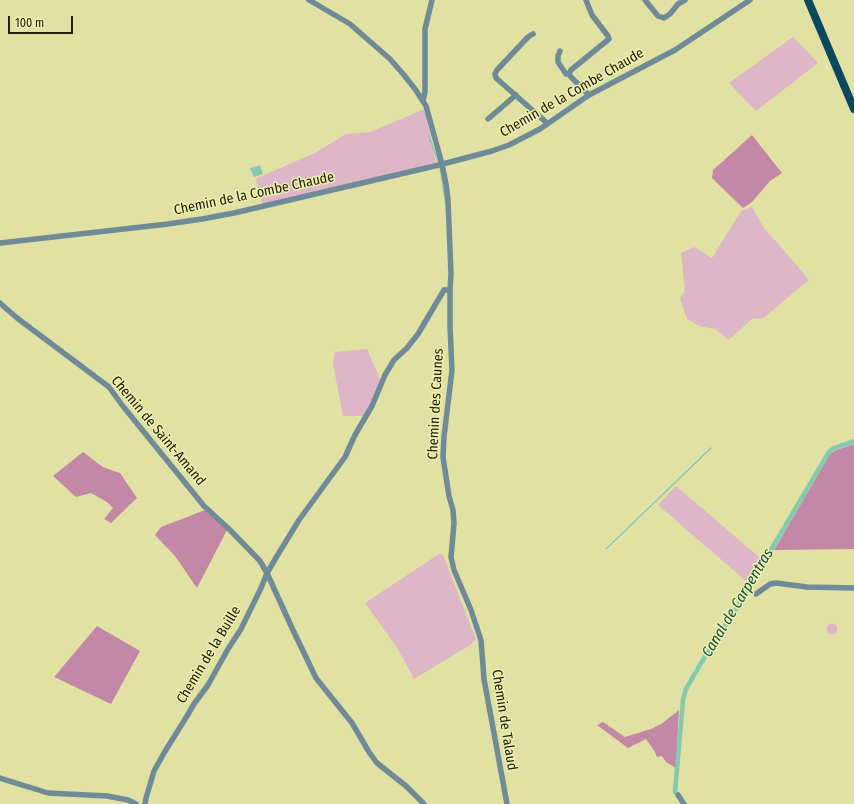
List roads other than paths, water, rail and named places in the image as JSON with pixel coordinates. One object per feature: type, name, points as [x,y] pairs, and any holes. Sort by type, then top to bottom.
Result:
[{"type":"main road","points":[[808,0],[854,109]]},
{"type":"street","name":"Chemin des Caunes","points":[[309,0],[350,24],[385,54],[404,75],[422,101],[428,114],[446,184],[448,200],[451,274],[450,326],[452,370],[442,457],[453,510],[454,522],[452,563],[471,610],[481,640]]},
{"type":"street","points":[[422,101],[425,92],[425,29],[432,0]]},
{"type":"street","points":[[569,74],[571,70],[609,38],[592,16],[586,0]]},
{"type":"street","points":[[645,0],[658,16],[664,18],[670,14],[678,4],[685,0]]},
{"type":"street","name":"Chemin de la Combe Chaude","points":[[0,243],[202,219],[234,213],[440,165],[492,151],[540,129],[589,95],[676,50],[750,0]]},
{"type":"street","points":[[534,34],[528,37],[495,74],[496,78],[548,124]]},
{"type":"street","points":[[560,51],[558,62],[566,74],[569,74],[589,95]]},
{"type":"street","points":[[488,119],[516,95]]},
{"type":"street","name":"Chemin de la Buille","points":[[145,804],[154,772],[164,753],[194,704],[208,685],[240,629],[267,573],[299,520],[345,457],[355,435],[372,406],[382,381],[394,360],[407,348],[418,334],[444,290],[450,290]]},
{"type":"street","name":"Chemin de Saint-Amand","points":[[0,302],[17,318],[109,387],[204,506],[260,561],[316,678],[352,722],[377,763],[406,786],[424,804]]},
{"type":"street","points":[[756,594],[770,584],[776,583],[807,587],[854,588]]},
{"type":"street","name":"Chemin de Talaud","points":[[481,640],[484,679],[507,804]]},
{"type":"street","points":[[0,778],[48,793],[107,796],[128,800],[136,804]]},
{"type":"street","points":[[678,795],[684,804]]},
{"type":"waterway","points":[[429,136],[440,167],[446,205]]},
{"type":"waterway","name":"Canal de Carpentras","points":[[675,792],[683,700],[686,689],[734,612],[829,452],[834,448],[854,441]]},
{"type":"waterway","points":[[606,549],[711,448]]}]
